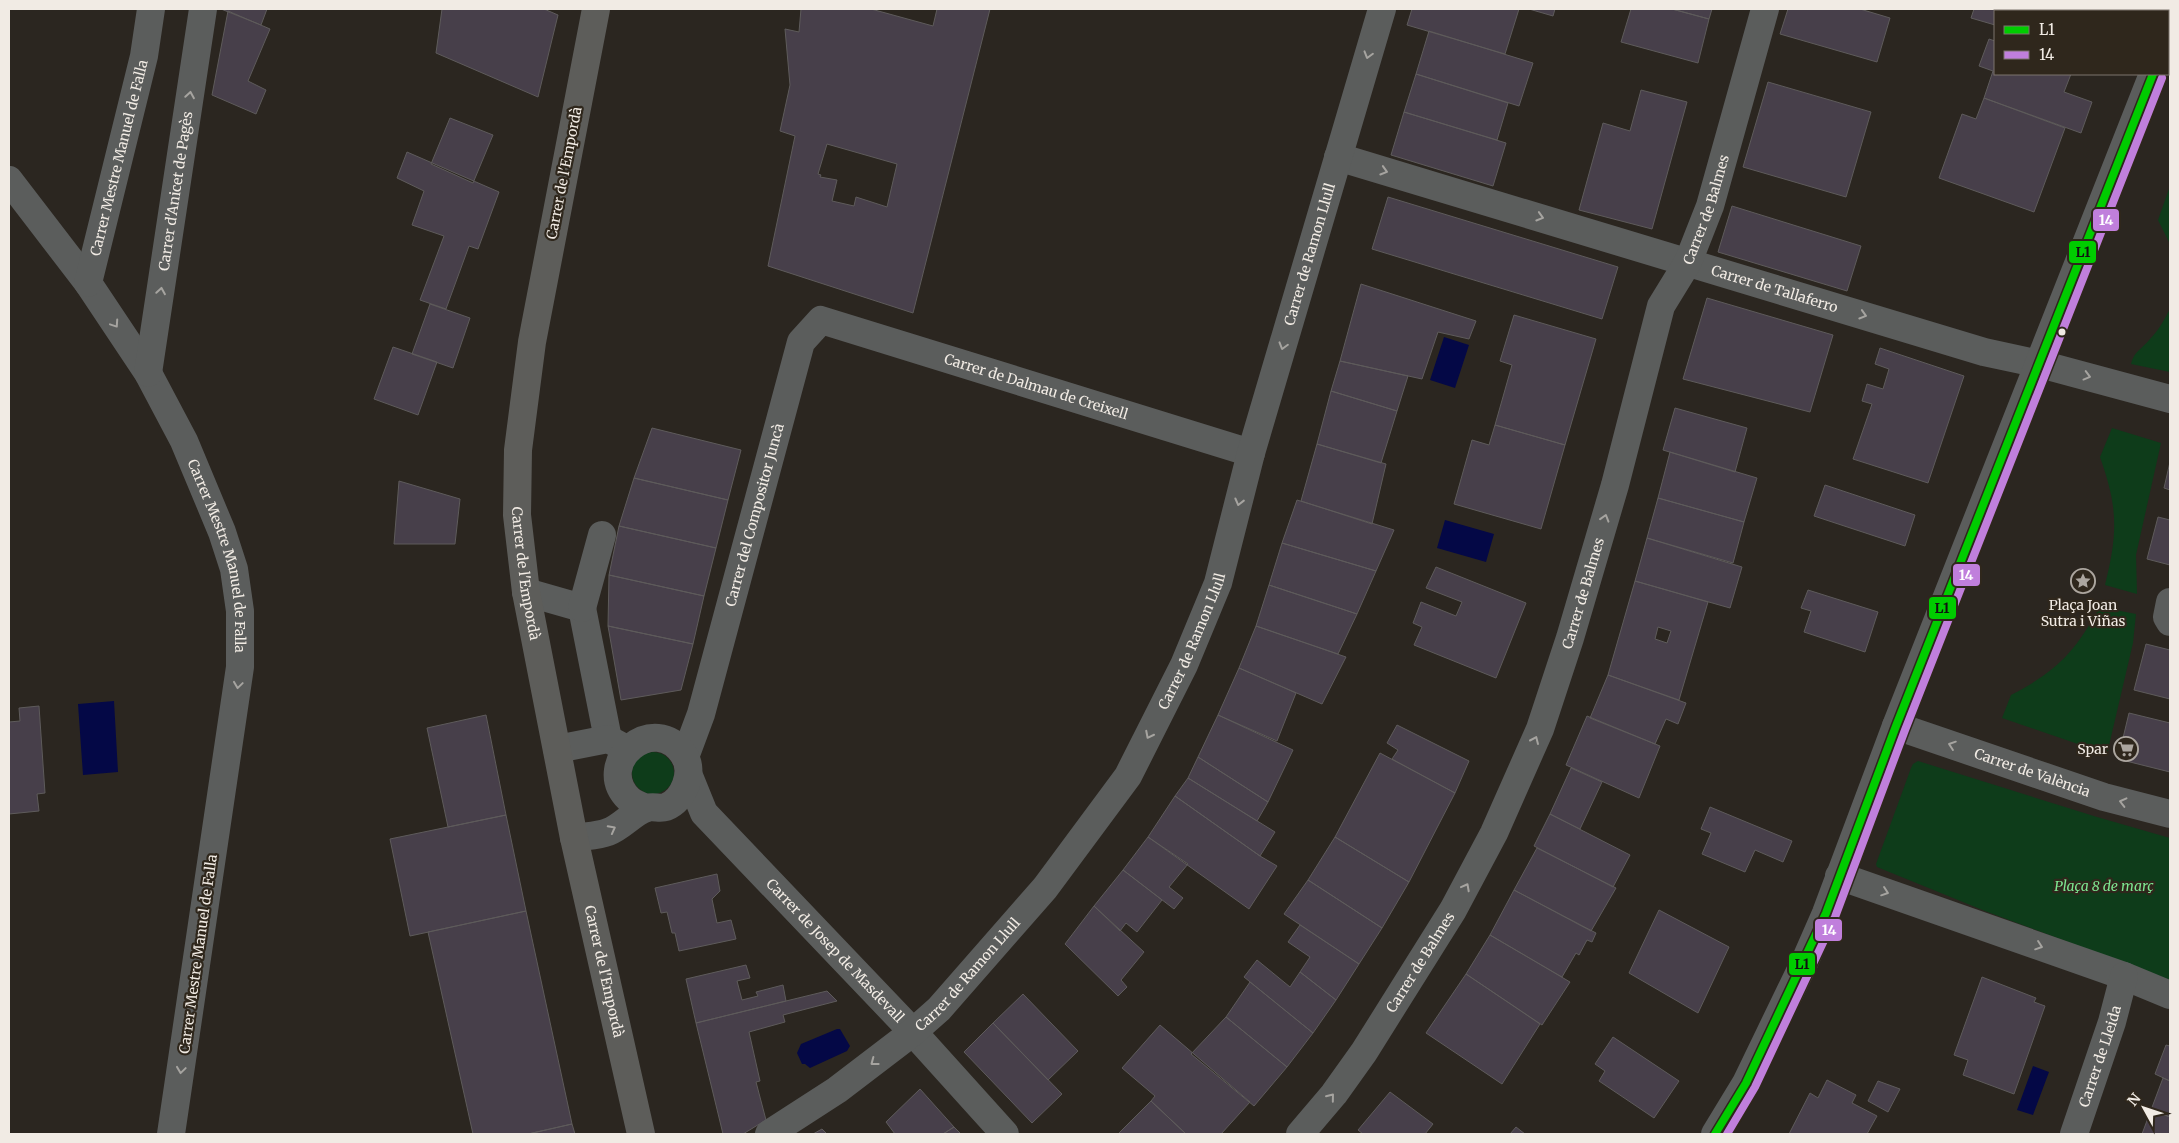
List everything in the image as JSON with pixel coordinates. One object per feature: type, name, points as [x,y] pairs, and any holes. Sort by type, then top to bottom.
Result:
[{"type":"main road","name":"Carrer de l'Empordà","points":[[596,9],[532,342],[520,441],[517,515],[526,592],[574,838],[641,1134]]},
{"type":"street","name":"Carrer Mestre Manuel de Falla","points":[[150,9],[144,56],[88,283],[148,373],[184,441],[222,532],[234,569],[240,611],[240,667],[171,1134]]},
{"type":"street","name":"Carrer d'Anicet de Pagès","points":[[148,373],[204,9]]},
{"type":"street","name":"Carrer de Ramon Llull","points":[[769,1134],[837,1090],[939,1009],[1045,888],[1128,776],[1184,665],[1218,582],[1251,453],[1382,9]]},
{"type":"street","name":"Carrer de Balmes","points":[[1300,1134],[1334,1094],[1364,1052],[1454,910],[1494,833],[1540,729],[1570,638],[1615,485],[1660,306],[1688,262],[1710,206],[1766,9]]},
{"type":"street","points":[[1715,1134],[1746,1083],[1805,961],[2153,75]]},
{"type":"street","name":"Carrer de Tallaferro","points":[[1338,157],[1984,352],[2040,364],[2170,399]]},
{"type":"street","points":[[9,180],[88,283]]},
{"type":"street","name":"Carrer de Dalmau de Creixell","points":[[821,320],[1251,453]]},
{"type":"street","name":"Carrer del Compositor Juncà","points":[[683,759],[701,714],[802,342],[821,320]]},
{"type":"street","points":[[557,749],[617,744],[658,738],[683,759],[704,813],[656,807],[630,800],[620,784],[617,744],[582,608],[602,535]]},
{"type":"street","points":[[526,592],[582,608]]},
{"type":"street","points":[[2170,602],[2166,617],[2170,622]]},
{"type":"street","name":"Carrer de València","points":[[1896,726],[2104,797],[2170,814]]},
{"type":"street","points":[[574,838],[608,832],[682,794],[683,759]]},
{"type":"street","name":"Carrer de Josep de Masdevall","points":[[704,813],[912,1032],[1005,1134]]},
{"type":"street","points":[[1839,876],[2124,976],[2170,995]]},
{"type":"street","name":"Carrer de Lleida","points":[[2074,1134],[2112,1022],[2124,976]]},
{"type":"green space","points":[[2170,186],[2170,244],[2158,220]]},
{"type":"green space","points":[[2170,309],[2170,372],[2131,364],[2136,353],[2156,332]]},
{"type":"green space","points":[[2112,428],[2161,443],[2136,555],[2137,594],[2105,585],[2112,550],[2114,520],[2110,491],[2100,457]]},
{"type":"green space","points":[[2100,607],[2136,614],[2133,643],[2107,754],[2002,718],[2011,695],[2053,669],[2073,649]]},
{"type":"green space","points":[[649,752],[657,752],[668,758],[674,773],[668,788],[657,794],[649,794],[638,788],[632,777],[632,769],[638,758]]},
{"type":"green space","name":"Plaça 8 de març","points":[[1918,761],[2170,838],[2170,980],[1985,911],[1877,867],[1876,864],[1911,768]]},
{"type":"shaded area","points":[[1444,337],[1469,345],[1455,388],[1430,380]]},
{"type":"shaded area","points":[[1445,520],[1494,534],[1486,562],[1437,548]]},
{"type":"shaded area","points":[[114,701],[118,772],[83,775],[78,704]]},
{"type":"shaded area","points":[[840,1029],[850,1046],[847,1051],[810,1068],[802,1064],[797,1053],[801,1044]]},
{"type":"shaded area","points":[[2033,1066],[2049,1072],[2033,1115],[2017,1110]]},
{"type":"building","points":[[221,9],[267,9],[261,25]]},
{"type":"building","points":[[442,9],[544,9],[558,15],[538,97],[436,53]]},
{"type":"building","points":[[801,9],[871,9],[933,26],[937,9],[990,9],[913,313],[768,266],[795,136],[780,131],[790,85],[785,29],[799,32]],"holes":[[[827,144],[897,164],[887,207],[856,197],[854,206],[832,201],[837,180],[820,177],[821,175],[818,174]]]},
{"type":"building","points":[[1412,9],[1519,9],[1505,54],[1407,25]]},
{"type":"building","points":[[1529,9],[1555,9],[1553,16]]},
{"type":"building","points":[[1631,9],[1672,9],[1709,19],[1698,63],[1621,42]]},
{"type":"building","points":[[1672,9],[1712,9],[1709,19]]},
{"type":"building","points":[[1788,9],[1860,9],[1890,18],[1877,62],[1780,34]]},
{"type":"building","points":[[1974,9],[2049,9],[1994,10],[1994,25],[1971,18]]},
{"type":"building","points":[[228,11],[270,29],[248,81],[266,90],[256,114],[212,95]]},
{"type":"building","points":[[1429,31],[1533,63],[1519,106],[1416,74]]},
{"type":"building","points":[[1989,39],[1994,41],[1994,75],[2071,75],[2064,92],[2092,102],[2081,133],[1984,98],[1993,71],[1979,66]]},
{"type":"building","points":[[1416,74],[1508,103],[1497,140],[1404,112]]},
{"type":"building","points":[[1768,82],[1871,112],[1846,197],[1743,167]]},
{"type":"building","points":[[1641,90],[1687,102],[1652,229],[1579,210],[1603,123],[1630,131]]},
{"type":"building","points":[[1984,98],[2065,128],[2034,212],[1939,178],[1962,114],[1976,119]]},
{"type":"building","points":[[1404,112],[1506,143],[1493,186],[1391,155]]},
{"type":"building","points":[[450,118],[493,135],[473,183],[431,164]]},
{"type":"building","points":[[407,152],[499,192],[478,249],[469,246],[446,309],[420,300],[444,236],[412,225],[424,191],[397,178]]},
{"type":"building","points":[[1388,197],[1618,267],[1602,319],[1372,249]]},
{"type":"building","points":[[1732,206],[1861,246],[1847,291],[1718,252]]},
{"type":"building","points":[[1361,284],[1476,321],[1469,339],[1438,332],[1422,379],[1340,361]]},
{"type":"building","points":[[1707,298],[1833,335],[1810,412],[1683,379]]},
{"type":"building","points":[[430,304],[470,318],[453,368],[412,354]]},
{"type":"building","points":[[1514,315],[1596,339],[1565,445],[1495,425],[1512,365],[1500,361]]},
{"type":"building","points":[[393,347],[437,362],[418,415],[374,399]]},
{"type":"building","points":[[1880,348],[1964,376],[1928,483],[1853,459],[1872,404],[1862,401],[1867,384],[1883,389],[1889,369],[1875,364]]},
{"type":"building","points":[[1340,361],[1408,376],[1397,411],[1331,391]]},
{"type":"building","points":[[1331,391],[1397,411],[1381,463],[1317,444]]},
{"type":"building","points":[[1675,408],[1747,428],[1735,472],[1663,450]]},
{"type":"building","points":[[1495,425],[1565,445],[1541,529],[1454,504],[1472,440],[1489,445]]},
{"type":"building","points":[[652,428],[741,450],[728,500],[634,478]]},
{"type":"building","points":[[1317,444],[1386,464],[1372,524],[1301,501]]},
{"type":"building","points":[[1670,452],[1757,478],[1744,522],[1658,498]]},
{"type":"building","points":[[2170,462],[2170,490],[2164,488]]},
{"type":"building","points":[[634,478],[728,500],[716,548],[619,526]]},
{"type":"building","points":[[399,481],[460,499],[455,544],[394,544]]},
{"type":"building","points":[[1825,485],[1915,515],[1905,546],[1814,516]]},
{"type":"building","points":[[1658,498],[1744,522],[1733,563],[1647,538]]},
{"type":"building","points":[[1297,500],[1394,530],[1376,571],[1282,543]]},
{"type":"building","points":[[2158,517],[2170,520],[2170,565],[2147,559]]},
{"type":"building","points":[[619,526],[716,548],[704,596],[609,575]]},
{"type":"building","points":[[1647,538],[1742,567],[1730,608],[1635,581]]},
{"type":"building","points":[[1282,543],[1376,571],[1357,614],[1269,585]]},
{"type":"building","points":[[1436,567],[1526,603],[1496,678],[1414,645],[1422,627],[1413,623],[1421,602],[1456,616],[1462,602],[1426,588]]},
{"type":"building","points":[[609,575],[704,596],[693,644],[608,626]]},
{"type":"building","points":[[1635,581],[1708,602],[1679,700],[1608,675]],"holes":[[[1658,627],[1671,631],[1667,643],[1655,639]]]},
{"type":"building","points":[[1269,585],[1357,614],[1338,654],[1256,626]]},
{"type":"building","points":[[1808,590],[1878,612],[1865,652],[1804,632],[1811,611],[1801,608]]},
{"type":"building","points":[[608,626],[693,644],[681,690],[621,700]]},
{"type":"building","points":[[1256,626],[1346,657],[1322,704],[1239,668]]},
{"type":"building","points":[[2146,644],[2170,650],[2170,699],[2134,690]]},
{"type":"building","points":[[1239,668],[1296,693],[1277,741],[1218,715]]},
{"type":"building","points":[[1608,675],[1686,703],[1678,724],[1666,719],[1655,744],[1590,718]]},
{"type":"building","points":[[39,706],[45,793],[37,794],[39,811],[9,814],[9,722],[20,721],[19,708]]},
{"type":"building","points":[[2129,713],[2170,723],[2170,772],[2118,759]]},
{"type":"building","points":[[486,715],[506,815],[448,827],[427,728]]},
{"type":"building","points":[[1218,715],[1293,750],[1268,802],[1198,757]]},
{"type":"building","points":[[1587,716],[1660,746],[1639,798],[1566,765]]},
{"type":"building","points":[[1397,725],[1469,761],[1455,793],[1392,759],[1398,750],[1387,743]]},
{"type":"building","points":[[1380,753],[1455,793],[1409,882],[1335,837]]},
{"type":"building","points":[[1198,757],[1268,802],[1257,821],[1188,778]]},
{"type":"building","points":[[1571,768],[1602,782],[1580,829],[1550,814]]},
{"type":"building","points":[[1188,778],[1275,832],[1260,856],[1175,796]]},
{"type":"building","points":[[1175,796],[1277,866],[1249,909],[1148,837]]},
{"type":"building","points":[[1710,807],[1792,841],[1783,862],[1755,850],[1745,872],[1702,854],[1711,833],[1701,829]]},
{"type":"building","points":[[1550,814],[1630,855],[1613,887],[1534,846]]},
{"type":"building","points":[[506,815],[526,911],[410,936],[390,839]]},
{"type":"building","points":[[1148,837],[1188,864],[1169,887],[1183,898],[1174,909],[1123,870]]},
{"type":"building","points":[[1335,837],[1409,882],[1382,928],[1308,880]]},
{"type":"building","points":[[1537,848],[1616,888],[1591,931],[1514,890]]},
{"type":"building","points":[[1123,870],[1162,900],[1137,932],[1126,923],[1120,931],[1094,906]]},
{"type":"building","points":[[717,874],[720,891],[712,899],[717,923],[731,920],[736,939],[679,951],[667,912],[661,913],[655,888]]},
{"type":"building","points":[[1308,880],[1382,928],[1359,964],[1284,914]]},
{"type":"building","points":[[1514,890],[1596,933],[1592,942],[1587,940],[1579,955],[1576,953],[1562,977],[1490,935]]},
{"type":"building","points":[[1094,906],[1144,952],[1121,980],[1127,987],[1118,996],[1065,944]]},
{"type":"building","points":[[1659,910],[1729,947],[1698,1013],[1629,973]]},
{"type":"building","points":[[526,911],[572,1124],[528,1134],[473,1134],[428,932]]},
{"type":"building","points":[[1300,925],[1359,964],[1336,1000],[1300,972],[1310,957],[1288,942]]},
{"type":"building","points":[[1490,935],[1570,982],[1542,1025],[1466,974]]},
{"type":"building","points":[[1257,960],[1290,987],[1300,972],[1336,1000],[1313,1033],[1244,977]]},
{"type":"building","points":[[746,965],[750,978],[737,981],[742,1000],[758,996],[756,992],[783,985],[786,1001],[696,1023],[686,979]]},
{"type":"building","points":[[1466,974],[1540,1024],[1502,1084],[1426,1033]]},
{"type":"building","points":[[1982,977],[2036,998],[2034,1002],[2045,1006],[2014,1094],[1963,1075],[1968,1060],[1954,1055]]},
{"type":"building","points":[[1250,982],[1313,1033],[1287,1067],[1226,1017]]},
{"type":"building","points":[[827,991],[837,1001],[783,1015],[785,1022],[749,1032],[760,1081],[756,1082],[766,1120],[743,1134],[723,1134],[696,1023]]},
{"type":"building","points":[[1023,994],[1078,1051],[1048,1080],[993,1023]]},
{"type":"building","points":[[1226,1017],[1287,1067],[1254,1106],[1191,1054]]},
{"type":"building","points":[[993,1023],[1062,1094],[1032,1123],[964,1052]]},
{"type":"building","points":[[1160,1025],[1250,1102],[1221,1134],[1186,1134],[1151,1101],[1155,1096],[1122,1068]]},
{"type":"building","points":[[1613,1037],[1679,1081],[1654,1118],[1599,1081],[1605,1071],[1595,1064]]},
{"type":"building","points":[[2166,1045],[2170,1046],[2170,1081],[2155,1074]]},
{"type":"building","points":[[2163,1078],[2170,1081],[2170,1117],[2151,1110]]},
{"type":"building","points":[[1827,1080],[1856,1095],[1852,1103],[1877,1116],[1867,1134],[1789,1134],[1810,1093],[1818,1098]]},
{"type":"building","points":[[1878,1081],[1900,1089],[1888,1112],[1868,1101]]},
{"type":"building","points":[[920,1089],[954,1127],[943,1134],[895,1134],[886,1122]]},
{"type":"building","points":[[1390,1092],[1433,1124],[1425,1134],[1363,1134],[1358,1130]]},
{"type":"building","points":[[1151,1101],[1186,1134],[1118,1134]]},
{"type":"building","points":[[2151,1110],[2170,1117],[2170,1134],[2142,1134]]},
{"type":"building","points":[[572,1124],[575,1134],[528,1134]]},
{"type":"building","points":[[954,1127],[961,1134],[943,1134]]},
{"type":"building","points":[[1516,1127],[1525,1134],[1510,1134]]},
{"type":"building","points":[[822,1129],[827,1134],[813,1134]]},
{"type":"transit line","name":"L1","points":[[1715,1134],[1746,1083],[1826,913],[1896,726],[2153,75]]},
{"type":"transit line","name":"14","points":[[1727,1134],[1755,1087],[1835,917],[1905,730],[2162,78]]},
{"type":"place","name":"Plaça Joan Sutra i Viñas","points":[[2083,581]]},
{"type":"place","name":"Spar","points":[[2126,749]]}]
